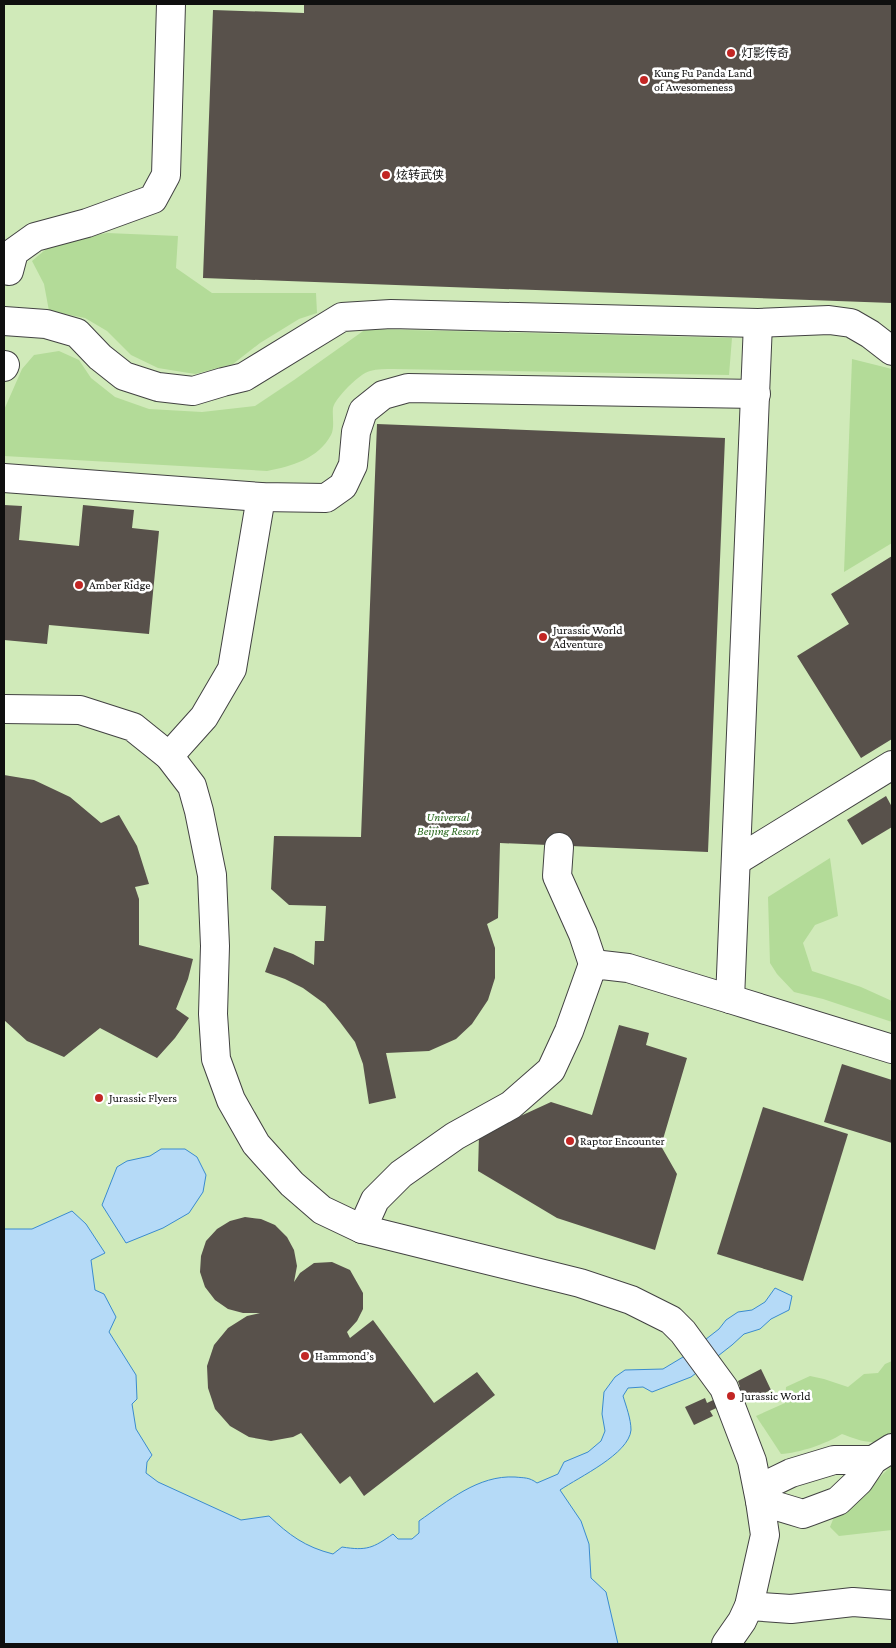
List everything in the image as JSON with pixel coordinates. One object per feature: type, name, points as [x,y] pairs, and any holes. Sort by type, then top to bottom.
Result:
[{"type":"street","points":[[9,270],[14,252],[35,237],[86,223],[153,199],[166,175],[171,4]]},
{"type":"street","points":[[4,321],[46,324],[77,332],[100,357],[124,376],[158,387],[193,391],[244,377],[342,317],[391,314],[758,323],[829,320],[851,323],[870,334],[890,350]]},
{"type":"street","points":[[730,999],[758,323]]},
{"type":"street","points":[[4,478],[261,498],[326,498],[343,486],[353,465],[356,432],[363,411],[383,395],[408,388],[756,394]]},
{"type":"street","points":[[169,756],[204,717],[232,669],[261,498]]},
{"type":"street","points":[[4,709],[80,710],[133,727],[169,756],[192,786],[200,811],[212,875],[215,946],[213,1014],[216,1059],[231,1100],[256,1144],[292,1184],[322,1210],[362,1229],[605,1291],[631,1300],[671,1320],[683,1332],[724,1388],[752,1461],[765,1536],[749,1606],[742,1621],[726,1644]]},
{"type":"street","points":[[736,861],[892,765]]},
{"type":"street","points":[[362,1229],[375,1200],[401,1174],[455,1136],[511,1105],[551,1070],[569,1031],[593,964],[583,934],[557,876],[559,847]]},
{"type":"street","points":[[593,964],[628,968],[892,1049]]},
{"type":"street","points":[[759,1495],[791,1473],[834,1460],[882,1454]]},
{"type":"street","points":[[759,1495],[803,1514],[838,1501],[882,1454]]},
{"type":"street","points":[[749,1606],[791,1609],[853,1602],[892,1605]]},
{"type":"green space","name":"Universal Beijing Resort","points":[[4,4],[892,4],[892,1644],[4,1644]]},
{"type":"green space","points":[[107,233],[178,236],[176,268],[212,293],[316,293],[317,313],[299,319],[260,343],[233,364],[195,374],[158,368],[131,355],[107,331],[85,318],[49,311],[44,284],[32,261],[52,244]]},
{"type":"green space","points":[[366,329],[732,338],[729,375],[393,369],[370,371],[354,381],[335,404],[331,435],[319,450],[312,456],[295,464],[267,471],[4,456],[4,410],[22,369],[34,355],[59,351],[79,360],[91,378],[115,397],[149,409],[202,412],[255,406]]},
{"type":"green space","points":[[852,359],[892,369],[892,543],[844,572]]},
{"type":"green space","points":[[830,858],[838,916],[815,925],[803,943],[812,971],[861,987],[892,1001],[892,1022],[823,999],[794,992],[777,974],[770,963],[768,897]]},
{"type":"green space","points":[[892,1361],[892,1433],[881,1441],[868,1442],[842,1434],[812,1447],[781,1454],[756,1416],[785,1403],[786,1387],[810,1376],[848,1387],[864,1374],[878,1373],[885,1364]]},
{"type":"green space","points":[[892,1465],[892,1530],[839,1536],[830,1527],[836,1512],[864,1493]]},
{"type":"water","points":[[161,1149],[185,1149],[197,1157],[206,1175],[203,1192],[189,1213],[163,1228],[126,1243],[102,1205],[117,1167],[127,1161],[150,1156]]},
{"type":"water","points":[[72,1211],[86,1224],[105,1253],[91,1260],[95,1290],[104,1294],[116,1317],[109,1332],[136,1375],[137,1399],[132,1404],[136,1429],[152,1455],[147,1462],[146,1473],[158,1482],[241,1520],[269,1516],[298,1540],[333,1554],[342,1547],[358,1549],[375,1545],[393,1534],[398,1539],[412,1539],[419,1533],[419,1521],[452,1498],[488,1480],[501,1477],[515,1477],[529,1479],[537,1483],[558,1474],[564,1462],[588,1452],[601,1441],[605,1431],[602,1414],[604,1392],[615,1377],[625,1370],[663,1369],[683,1357],[738,1312],[752,1310],[765,1302],[775,1288],[792,1296],[789,1310],[771,1319],[760,1329],[744,1334],[691,1377],[652,1392],[643,1387],[628,1388],[623,1396],[631,1430],[622,1448],[602,1464],[560,1490],[581,1521],[589,1544],[591,1578],[606,1592],[618,1644],[4,1644],[4,1229],[32,1229]]},
{"type":"building","points":[[304,4],[892,4],[892,303],[203,278],[213,10],[304,13]]},
{"type":"building","name":"Jurassic World Adventure","points":[[377,424],[725,438],[708,852],[500,843],[498,918],[487,924],[495,948],[495,978],[488,1000],[472,1024],[456,1039],[429,1051],[386,1053],[396,1098],[369,1104],[363,1064],[355,1042],[340,1022],[325,1004],[303,988],[265,972],[274,947],[314,965],[315,941],[324,941],[326,906],[289,905],[271,889],[274,836],[361,837]]},
{"type":"building","name":"Amber Ridge","points":[[4,505],[22,506],[19,540],[79,546],[83,505],[134,510],[132,528],[159,531],[149,634],[49,625],[47,644],[4,640]]},
{"type":"building","points":[[892,556],[892,739],[861,758],[797,656],[849,624],[831,594]]},
{"type":"building","points":[[4,775],[34,780],[70,797],[101,823],[119,815],[137,846],[149,884],[135,887],[139,899],[139,945],[193,959],[188,979],[176,1009],[189,1018],[175,1038],[157,1058],[100,1028],[64,1057],[27,1041],[4,1020]]},
{"type":"building","points":[[886,796],[892,807],[892,827],[862,845],[847,820]]},
{"type":"building","name":"Raptor Encounter","points":[[619,1025],[649,1033],[646,1045],[687,1058],[661,1146],[677,1174],[655,1250],[557,1218],[478,1171],[479,1135],[551,1102],[592,1115]]},
{"type":"building","points":[[842,1064],[892,1080],[892,1143],[824,1122]]},
{"type":"building","points":[[763,1107],[848,1134],[803,1281],[717,1254]]},
{"type":"building","name":"Hammond’s","points":[[245,1217],[261,1219],[275,1225],[287,1237],[294,1250],[297,1266],[294,1282],[300,1273],[314,1263],[332,1262],[350,1270],[363,1293],[363,1309],[357,1321],[347,1332],[350,1338],[373,1320],[434,1403],[477,1372],[495,1395],[364,1496],[350,1476],[340,1484],[301,1433],[293,1437],[271,1441],[249,1437],[230,1426],[215,1409],[208,1388],[207,1366],[214,1345],[228,1328],[247,1316],[260,1313],[243,1313],[228,1309],[215,1300],[205,1287],[200,1272],[201,1256],[206,1241],[217,1229],[230,1221]]},
{"type":"building","name":"Jurassic World","points":[[761,1369],[771,1390],[747,1401],[744,1395],[710,1411],[713,1416],[694,1425],[685,1407],[705,1398],[707,1403],[740,1387],[738,1381]]},
{"type":"place","name":"灯影传奇","points":[[731,53]]},
{"type":"place","name":"Kung Fu Panda Land of Awesomeness","points":[[644,80]]},
{"type":"place","name":"炫转武侠","points":[[386,175]]},
{"type":"place","name":"Amber Ridge","points":[[79,585]]},
{"type":"place","name":"Jurassic World Adventure","points":[[543,637]]},
{"type":"place","name":"Jurassic Flyers","points":[[99,1098]]},
{"type":"place","name":"Raptor Encounter","points":[[570,1141]]},
{"type":"place","name":"Hammond’s","points":[[305,1356]]},
{"type":"place","name":"Jurassic World","points":[[731,1396]]}]
